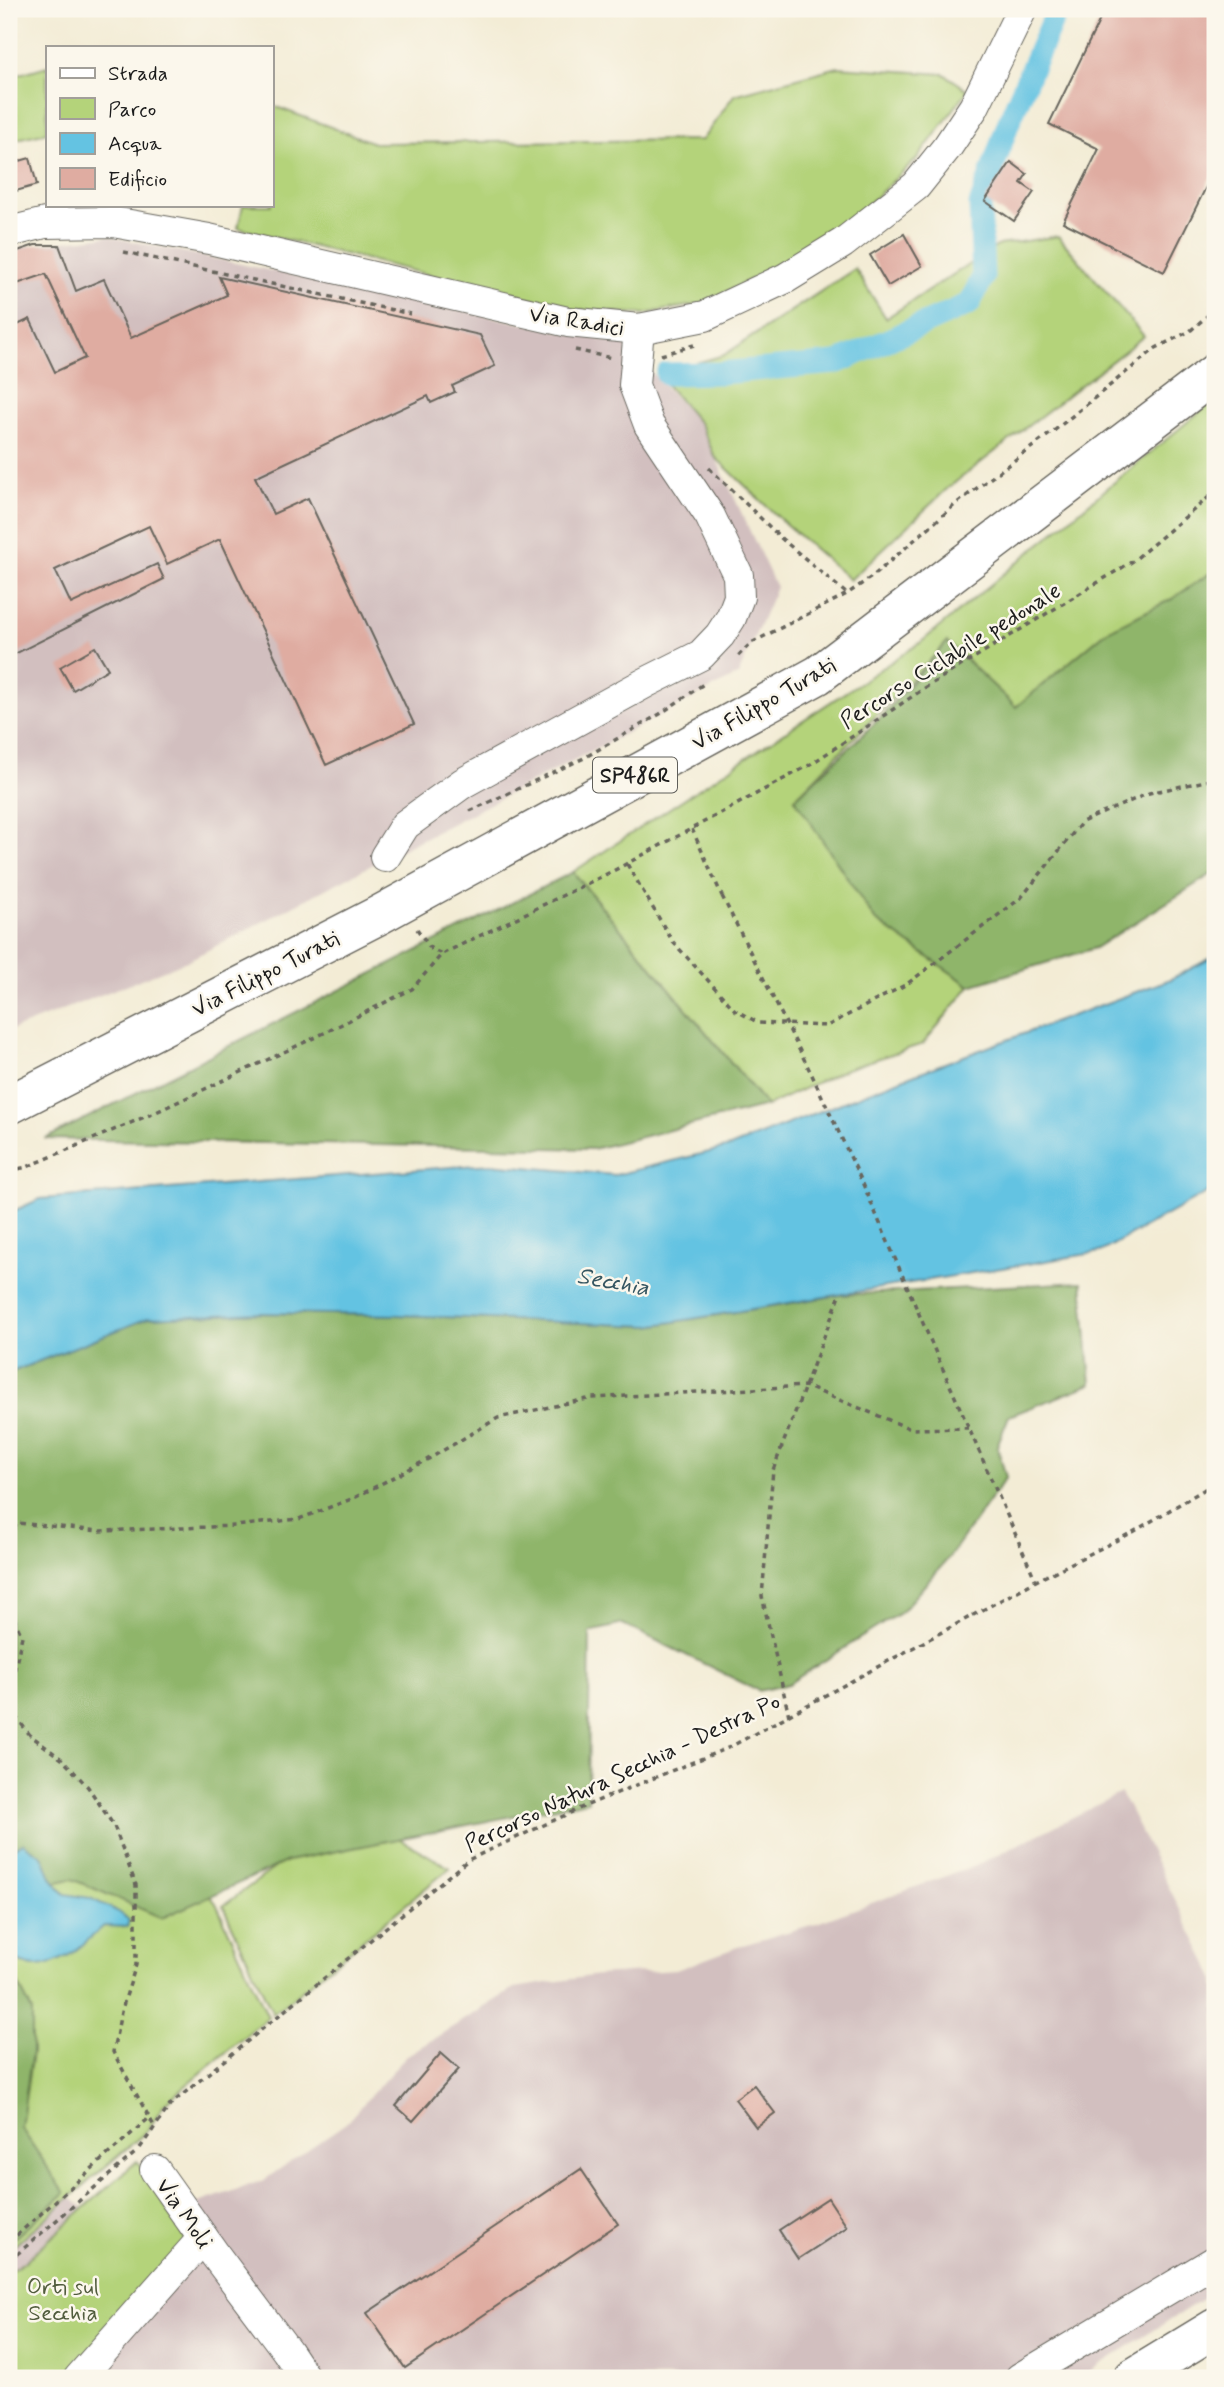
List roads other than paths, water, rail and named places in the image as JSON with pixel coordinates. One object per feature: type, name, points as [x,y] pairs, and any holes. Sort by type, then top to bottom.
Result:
[{"type":"main road","name":"Via Filippo Turati","points":[[9,1105],[379,915],[818,675],[1215,373]]},
{"type":"main road","points":[[1133,2378],[1215,2328]]},
{"type":"street","name":"Via Radici","points":[[9,232],[45,223],[113,222],[209,239],[568,322],[639,329],[705,316],[786,278],[843,243],[916,186],[948,146],[974,107],[1019,11]]},
{"type":"street","points":[[386,857],[405,825],[463,783],[701,655],[720,635],[730,618],[739,597],[738,575],[710,516],[649,425],[634,385],[639,329]]},
{"type":"street","name":"Via Moli","points":[[155,2170],[305,2378]]},
{"type":"street","points":[[79,2378],[209,2247]]},
{"type":"street","points":[[1020,2378],[1215,2261]]},
{"type":"water","name":"Secchia","points":[[1215,956],[1215,1188],[1100,1252],[649,1326],[398,1315],[261,1313],[148,1318],[9,1373],[9,1213],[40,1199],[490,1164],[615,1175],[730,1147],[902,1079],[1171,979]]},
{"type":"water","points":[[23,1843],[42,1856],[52,1879],[65,1894],[90,1898],[119,1912],[129,1920],[127,1927],[104,1926],[65,1958],[46,1965],[29,1965],[9,1958],[9,1850]]},
{"type":"waterway","points":[[667,374],[719,373],[836,363],[969,304],[983,277],[980,205],[1008,124],[1057,9]]},
{"type":"park label","name":"Orti sul Secchia","points":[[63,2299]]}]
